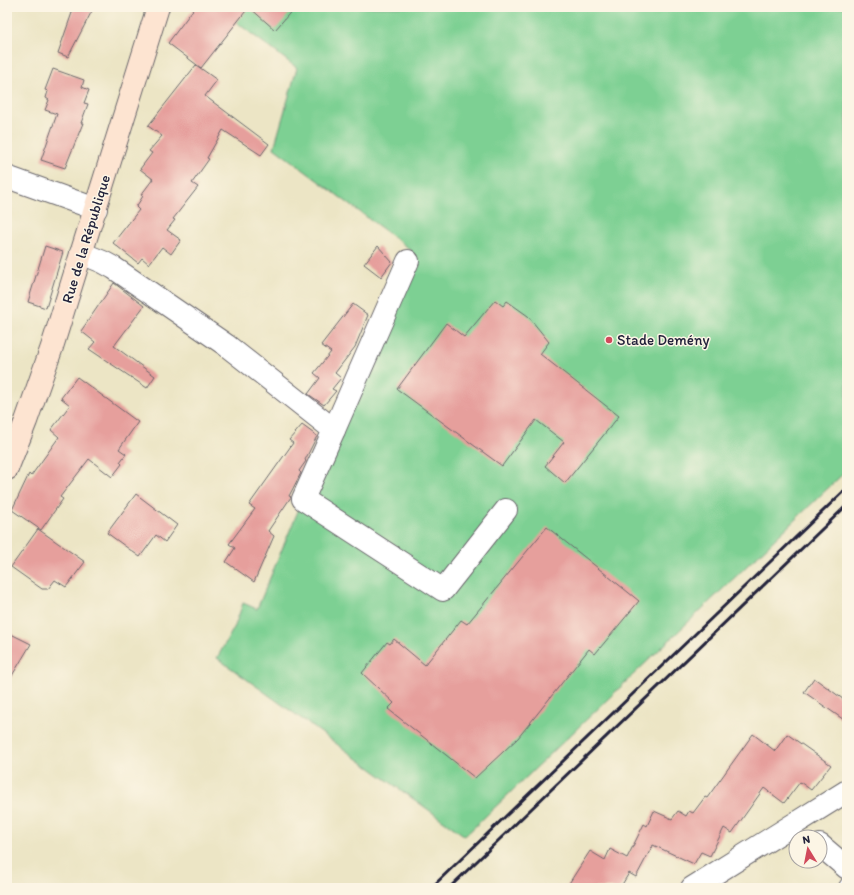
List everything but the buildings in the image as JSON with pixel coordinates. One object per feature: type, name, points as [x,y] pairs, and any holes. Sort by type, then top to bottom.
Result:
[{"type":"main road","name":"Rue de la République","points":[[7,469],[36,393],[96,209],[158,7]]},
{"type":"street","points":[[7,177],[96,209]]},
{"type":"street","points":[[81,253],[109,265],[226,345],[334,430]]},
{"type":"street","points":[[408,261],[303,499],[443,590],[506,510]]},
{"type":"street","points":[[804,829],[847,791]]},
{"type":"street","points":[[692,888],[788,838]]},
{"type":"street","points":[[828,852],[847,868]]},
{"type":"lane","points":[[844,888],[847,883]]},
{"type":"green space","name":"Stade Demény","points":[[216,7],[847,7],[847,470],[465,836],[217,658],[235,626],[243,603],[257,609],[332,430],[411,250],[274,148],[297,68]]},
{"type":"railway","points":[[431,888],[847,488]]},
{"type":"railway","points":[[449,888],[847,505]]},
{"type":"place","name":"Stade Demény","points":[[609,340]]}]
